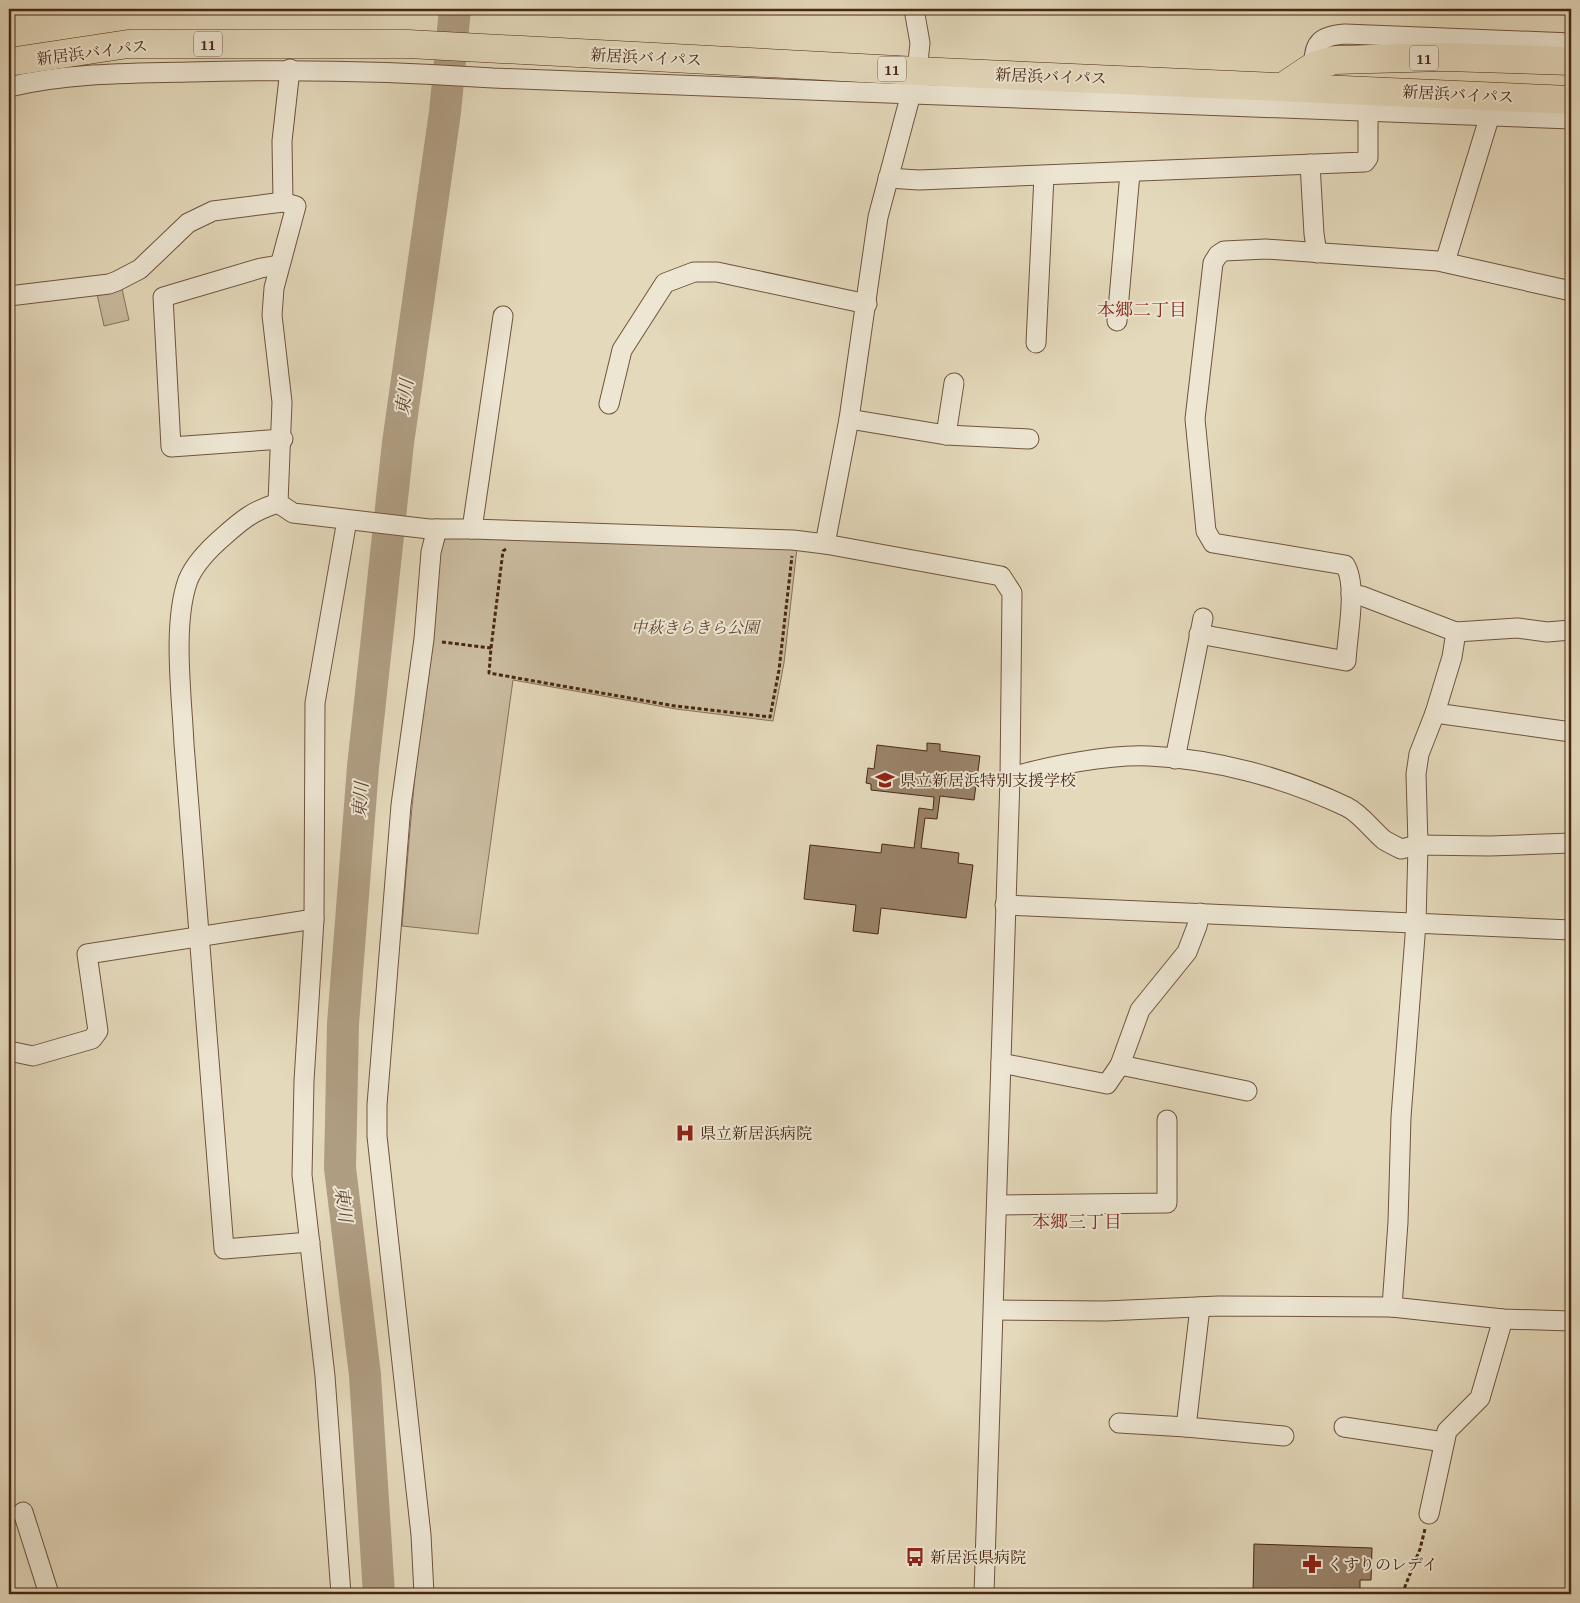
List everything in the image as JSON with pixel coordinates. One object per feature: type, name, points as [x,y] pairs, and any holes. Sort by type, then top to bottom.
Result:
[{"type":"highway","name":"新居浜バイパス","points":[[9,62],[128,44],[408,44],[914,82],[1284,86],[1571,100]]},
{"type":"highway","name":"新居浜バイパス","points":[[1284,86],[1314,66],[1334,60],[1445,57],[1571,61]]},
{"type":"street","points":[[825,544],[867,304],[878,217],[914,82],[920,43],[914,9]]},
{"type":"street","points":[[1314,66],[1313,51],[1320,40],[1345,34],[1571,43]]},
{"type":"street","points":[[283,202],[282,140],[290,69]]},
{"type":"street","points":[[9,87],[27,82],[117,73],[290,69],[403,72],[493,78],[914,82],[1368,112],[1571,119]]},
{"type":"street","points":[[888,178],[920,180],[1044,176],[1365,162],[1368,158],[1368,112]]},
{"type":"street","points":[[1445,262],[1490,115]]},
{"type":"street","points":[[1310,164],[1314,234],[1318,253]]},
{"type":"street","points":[[1117,321],[1130,172]]},
{"type":"street","points":[[1036,344],[1044,176]]},
{"type":"street","points":[[9,296],[109,284],[140,269],[188,223],[213,211],[283,202],[296,206],[279,265],[274,288],[272,315],[282,402],[278,503]]},
{"type":"street","points":[[1175,759],[1201,626],[1346,661],[1351,594],[1350,574],[1345,565],[1213,543],[1206,531],[1195,419],[1213,263],[1218,255],[1224,251],[1266,249],[1445,262],[1571,291]]},
{"type":"street","points":[[279,265],[261,268],[163,297],[171,448],[282,439]]},
{"type":"street","points":[[609,404],[622,350],[665,283],[694,272],[717,272],[867,304]]},
{"type":"street","points":[[472,529],[503,316]]},
{"type":"street","points":[[946,435],[954,383]]},
{"type":"street","points":[[848,419],[946,435],[1029,439]]},
{"type":"street","points":[[278,503],[293,513],[433,529],[794,540],[1001,576],[1012,593],[1010,778],[984,1594]]},
{"type":"street","points":[[278,503],[245,516],[199,561],[188,580],[181,615],[180,663],[184,744],[224,1249],[310,1242]]},
{"type":"street","points":[[341,1594],[325,1376],[302,1174],[304,1081],[314,919],[315,703],[353,521]]},
{"type":"street","points":[[424,1594],[421,1535],[377,1136],[377,1105],[401,805],[424,640],[433,529]]},
{"type":"street","points":[[1351,594],[1362,596],[1456,632],[1517,628],[1547,632],[1571,630]]},
{"type":"street","points":[[1392,1307],[1398,1222],[1401,1117],[1416,923],[1418,845],[1416,774],[1419,754],[1435,713],[1452,657],[1456,632]]},
{"type":"street","points":[[1435,713],[1571,732]]},
{"type":"street","points":[[1010,778],[1030,772],[1118,757],[1148,756],[1175,759],[1242,769],[1349,808],[1385,840],[1401,849],[1418,845],[1490,846],[1571,843]]},
{"type":"street","points":[[1005,905],[1571,930]]},
{"type":"street","points":[[1000,1063],[1107,1084],[1120,1065],[1140,1010],[1187,952],[1200,914]]},
{"type":"street","points":[[9,1051],[32,1056],[92,1039],[98,1031],[87,954],[314,919]]},
{"type":"street","points":[[1120,1065],[1246,1090]]},
{"type":"street","points":[[997,1205],[1167,1202],[1167,1120]]},
{"type":"street","points":[[1186,1427],[1200,1307]]},
{"type":"street","points":[[994,1310],[1105,1311],[1200,1307],[1392,1307],[1503,1318],[1571,1322]]},
{"type":"street","points":[[1429,1514],[1447,1432],[1480,1398],[1503,1318]]},
{"type":"street","points":[[1119,1423],[1284,1436]]},
{"type":"street","points":[[1344,1427],[1444,1442]]},
{"type":"street","points":[[23,1512],[49,1594]]},
{"type":"path","points":[[511,546],[503,551],[489,673],[675,706],[770,716],[779,670],[794,540]]},
{"type":"path","points":[[424,640],[491,648]]},
{"type":"path","points":[[1402,1594],[1420,1549],[1429,1514]]},
{"type":"green space","points":[[122,289],[129,320],[104,326],[97,294]]},
{"type":"green space","name":"中萩きらきら公園","points":[[446,534],[797,548],[784,663],[773,721],[676,709],[513,680],[478,934],[402,926],[430,636],[441,539]]},
{"type":"building","points":[[927,743],[940,744],[940,751],[980,756],[974,800],[940,796],[937,819],[925,818],[921,848],[959,853],[958,863],[973,865],[966,918],[881,908],[878,934],[853,931],[856,905],[804,899],[810,845],[881,853],[882,844],[914,848],[919,808],[933,810],[934,797],[871,790],[871,784],[866,783],[868,768],[874,769],[877,745],[927,751]]},
{"type":"building","name":"くすりのレデイ","points":[[1254,1544],[1372,1548],[1371,1580],[1360,1580],[1360,1594],[1253,1594]]},
{"type":"waterway","name":"東川","points":[[379,1594],[365,1375],[340,1168],[343,1024],[363,767],[398,443],[445,112],[455,9]]},
{"type":"place","name":"県立新居浜特別支援学校","points":[[885,780]]},
{"type":"place","name":"県立新居浜病院","points":[[685,1133]]},
{"type":"place","name":"新居浜県病院","points":[[915,1557]]},
{"type":"place","name":"くすりのレデイ","points":[[1312,1564]]},
{"type":"district","name":"本郷二丁目","points":[[1142,309]]},
{"type":"district","name":"本郷三丁目","points":[[1077,1221]]}]
